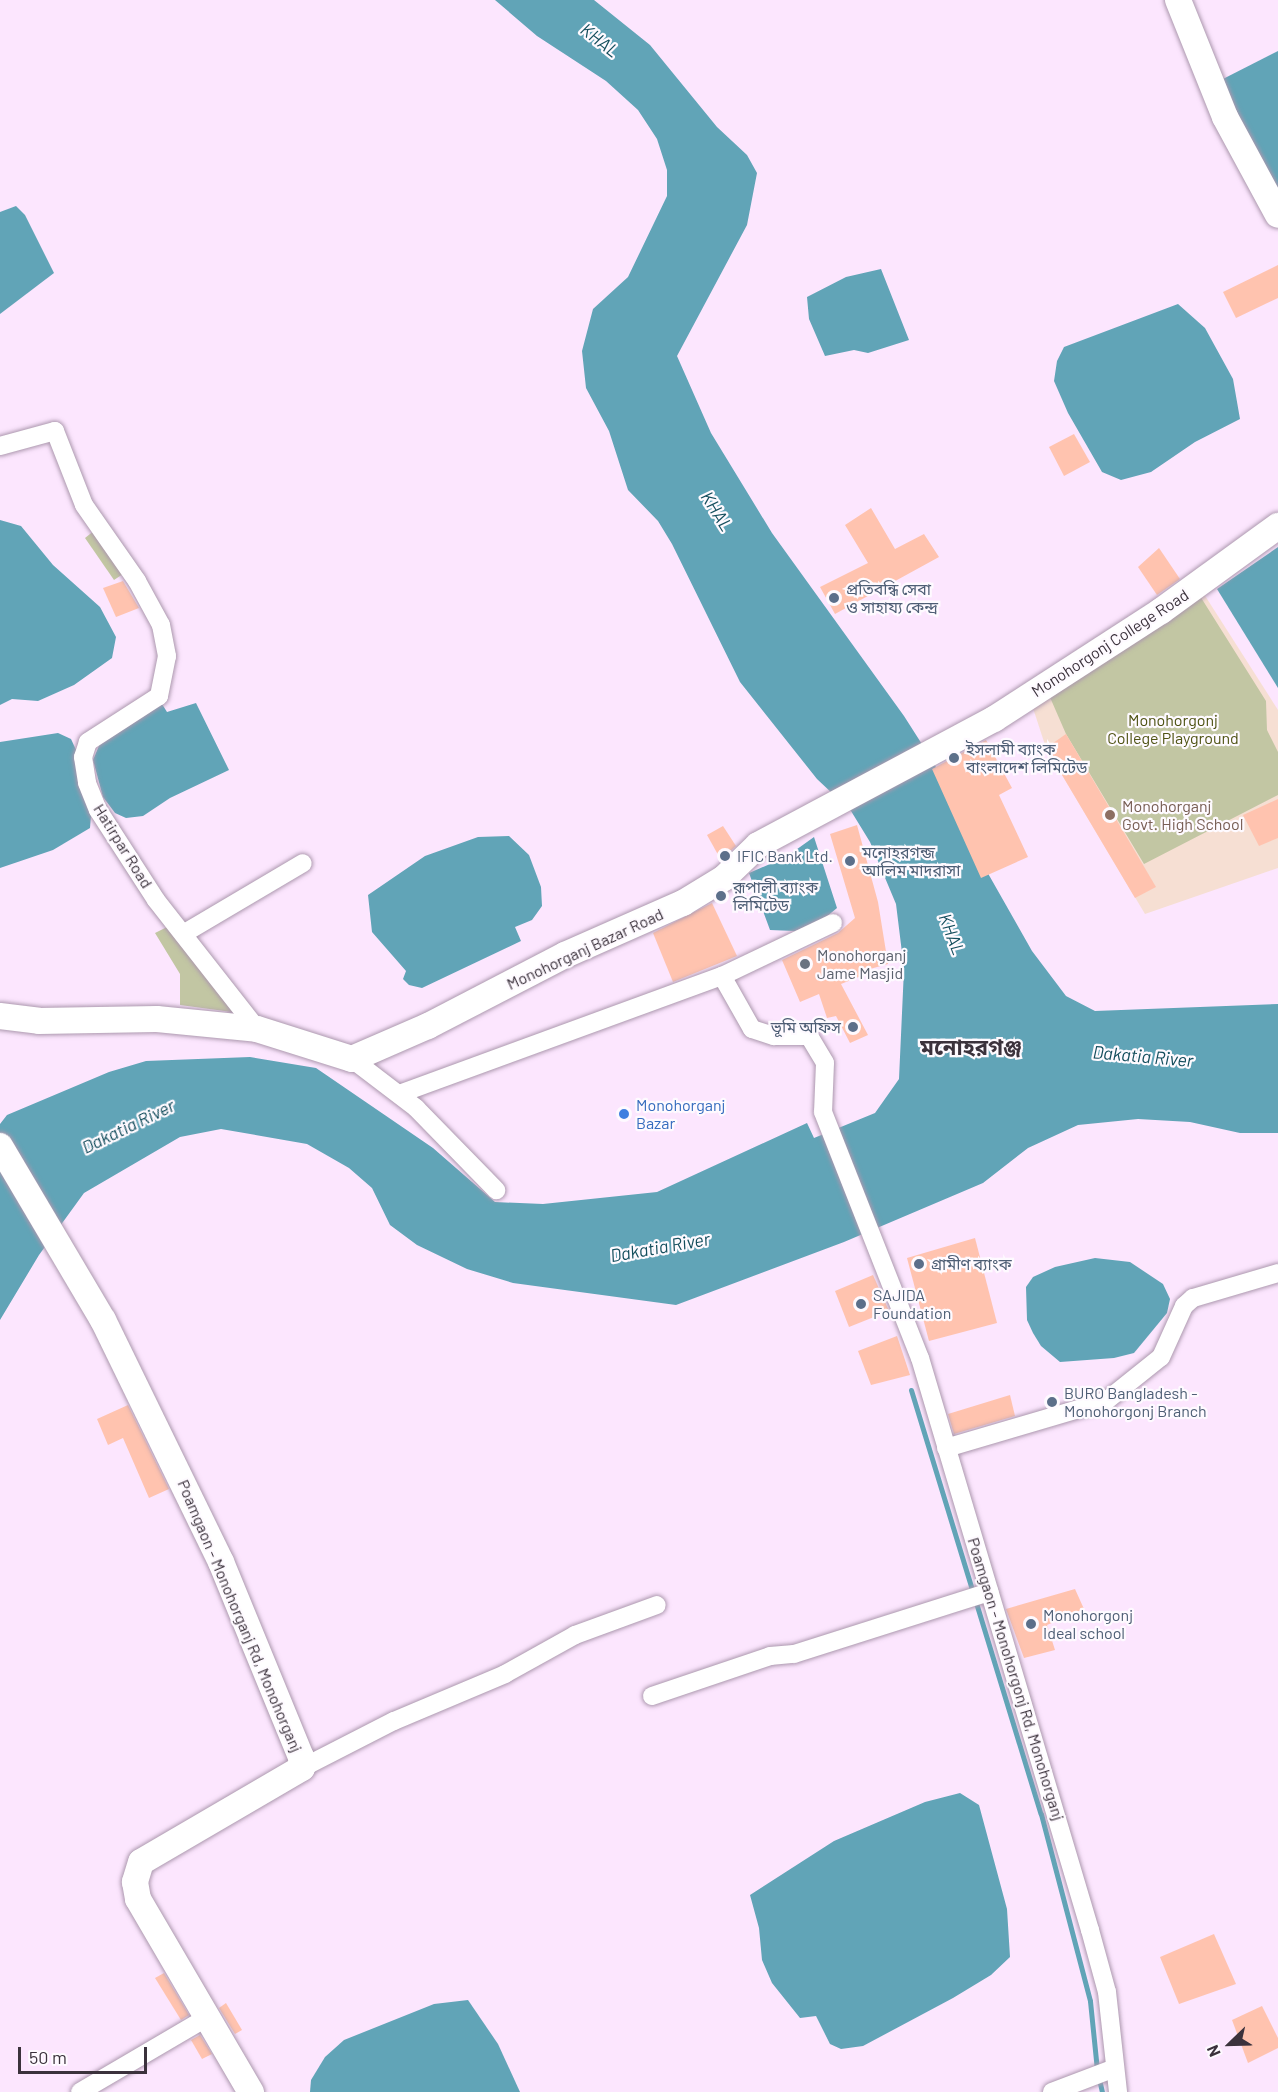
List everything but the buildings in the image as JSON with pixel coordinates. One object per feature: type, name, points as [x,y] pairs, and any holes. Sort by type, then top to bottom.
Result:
[{"type":"street","points":[[1178,0],[1225,117],[1278,215]]},
{"type":"street","name":"Hatirpar Road","points":[[0,446],[55,431],[84,505],[137,581],[161,625],[167,656],[159,696],[88,742],[83,757],[87,783],[98,810],[156,900],[257,1029]]},
{"type":"street","name":"Monohorgonj College Road","points":[[806,821],[994,720],[1113,644],[1278,526]]},
{"type":"street","name":"Monohorganj Bazar Road","points":[[352,1059],[428,1026],[565,955],[683,903],[724,878],[758,845],[806,821]]},
{"type":"street","points":[[183,934],[303,863]]},
{"type":"street","points":[[399,1094],[722,976],[833,923]]},
{"type":"street","name":"Poamgaon - Monohorgonj Rd, Monohorganj","points":[[722,976],[752,1029],[774,1036],[809,1036],[825,1063],[823,1112],[884,1274],[920,1358],[985,1593],[1099,1963],[1110,2070],[1118,2092]]},
{"type":"street","points":[[0,1016],[39,1021],[157,1019],[257,1029],[352,1059],[399,1094],[495,1190]]},
{"type":"street","name":"Poamgaon - Monohorganj Rd, Monohorganj","points":[[0,1146],[103,1320],[221,1563],[302,1768],[141,1862],[135,1882],[138,1899],[251,2092]]},
{"type":"street","points":[[946,1448],[1106,1401],[1161,1357],[1184,1306],[1193,1298],[1278,1273]]},
{"type":"street","points":[[652,1696],[770,1656],[794,1654],[985,1593]]},
{"type":"street","points":[[302,1768],[394,1721],[505,1674],[575,1635],[657,1605]]},
{"type":"street","points":[[80,2092],[206,2018]]},
{"type":"street","points":[[1052,2092],[1110,2070]]},
{"type":"shaded area","name":"Monohorgonj College Playground","points":[[1202,591],[1278,710],[1278,868],[1145,914],[1046,748],[1032,705]]},
{"type":"green space","points":[[95,530],[126,572],[114,580],[85,538]]},
{"type":"green space","name":"Monohorgonj College Playground","points":[[1200,596],[1266,701],[1267,730],[1278,752],[1278,795],[1144,864],[1066,734],[1049,695]]},
{"type":"green space","points":[[173,924],[239,1013],[180,1005],[180,974],[155,933]]},
{"type":"water","points":[[495,0],[594,0],[650,45],[717,127],[747,155],[757,173],[747,225],[677,356],[711,433],[772,533],[904,716],[934,763],[973,847],[1032,951],[1066,996],[1095,1011],[1278,1004],[1278,1133],[1240,1133],[1190,1122],[1138,1119],[1078,1125],[1028,1148],[983,1183],[844,1242],[676,1305],[513,1283],[467,1269],[417,1245],[390,1225],[372,1188],[349,1168],[307,1144],[221,1129],[180,1137],[84,1193],[39,1255],[0,1320],[0,1124],[7,1115],[109,1072],[146,1061],[250,1057],[316,1068],[433,1148],[495,1202],[543,1204],[657,1192],[807,1123],[814,1138],[875,1113],[899,1079],[904,969],[896,904],[870,842],[851,811],[817,779],[740,682],[672,544],[658,521],[628,490],[609,431],[586,388],[582,351],[593,309],[628,277],[667,196],[667,170],[657,139],[638,110],[606,81],[537,36]]},
{"type":"water","points":[[1278,51],[1278,199],[1219,81]]},
{"type":"water","points":[[16,206],[25,215],[54,273],[0,314],[0,212]]},
{"type":"water","points":[[881,269],[909,340],[868,353],[854,350],[825,356],[809,319],[807,297],[846,277]]},
{"type":"water","points":[[1178,304],[1205,328],[1233,379],[1240,419],[1195,442],[1151,472],[1121,480],[1102,472],[1068,413],[1054,381],[1057,361],[1064,347]]},
{"type":"water","points":[[0,520],[21,526],[53,565],[100,607],[116,637],[112,658],[74,685],[38,701],[12,699],[0,705]]},
{"type":"water","points":[[1278,547],[1278,688],[1217,589]]},
{"type":"water","points":[[196,703],[229,770],[170,798],[143,816],[126,818],[115,813],[103,797],[93,760],[101,741],[162,704],[167,712]]},
{"type":"water","points":[[58,733],[71,739],[77,752],[91,816],[90,828],[53,850],[0,868],[0,742]]},
{"type":"water","points":[[509,836],[529,855],[541,887],[542,906],[532,920],[515,927],[521,941],[422,988],[409,985],[403,979],[406,971],[372,932],[368,895],[425,856],[478,837]]},
{"type":"water","points":[[814,837],[837,908],[820,922],[795,931],[770,930],[749,873],[786,857]]},
{"type":"water","points":[[1095,1258],[1130,1262],[1163,1284],[1170,1299],[1167,1313],[1134,1353],[1114,1358],[1060,1362],[1041,1346],[1027,1320],[1026,1287],[1033,1277],[1055,1267]]},
{"type":"water","points":[[960,1793],[979,1805],[1007,1909],[1010,1957],[991,1975],[863,2046],[841,2049],[830,2044],[816,2016],[800,2018],[772,1983],[762,1960],[759,1928],[750,1895],[834,1841],[925,1802]]},
{"type":"water","points":[[468,2000],[498,2044],[520,2092],[310,2092],[311,2080],[325,2057],[344,2040],[434,2004]]},
{"type":"waterway","points":[[911,1390],[1041,1814],[1090,2001],[1097,2070]]},
{"type":"waterway","points":[[1099,2079],[1102,2092]]},
{"type":"place","name":"প্রতিবন্ধি সেবা ও সাহায্য কেন্দ্র","points":[[834,598]]},
{"type":"place","name":"ইসলামী ব্যাংক বাংলাদেশ লিমিটেড","points":[[954,758]]},
{"type":"place","name":"Monohorganj Govt. High School","points":[[1110,815]]},
{"type":"place","name":"IFIC Bank Ltd.","points":[[725,856]]},
{"type":"place","name":"মনোহরগন্জ আলিম মাদরাসা","points":[[850,861]]},
{"type":"place","name":"রূপালী ব্যাংক লিমিটেড","points":[[721,896]]},
{"type":"place","name":"Monohorganj Jame Masjid","points":[[805,964]]},
{"type":"place","name":"ভূমি অফিস","points":[[853,1027]]},
{"type":"place","name":"Monohorganj Bazar","points":[[624,1114]]},
{"type":"place","name":"গ্রামীণ ব্যাংক","points":[[919,1264]]},
{"type":"place","name":"SAJIDA Foundation","points":[[861,1304]]},
{"type":"place","name":"BURO Bangladesh - Monohorgonj Branch","points":[[1052,1402]]},
{"type":"place","name":"Monohorgonj Ideal school","points":[[1031,1624]]},
{"type":"district","name":"মনোহরগঞ্জ","points":[[971,1047]]},
{"type":"water label","name":"KHAL","points":[[600,40]]},
{"type":"water label","name":"KHAL","points":[[717,511]]},
{"type":"water label","name":"KHAL","points":[[952,934]]},
{"type":"water label","name":"Dakatia River","points":[[1143,1056]]},
{"type":"water label","name":"Dakatia River","points":[[128,1126]]},
{"type":"water label","name":"Dakatia River","points":[[660,1247]]}]
